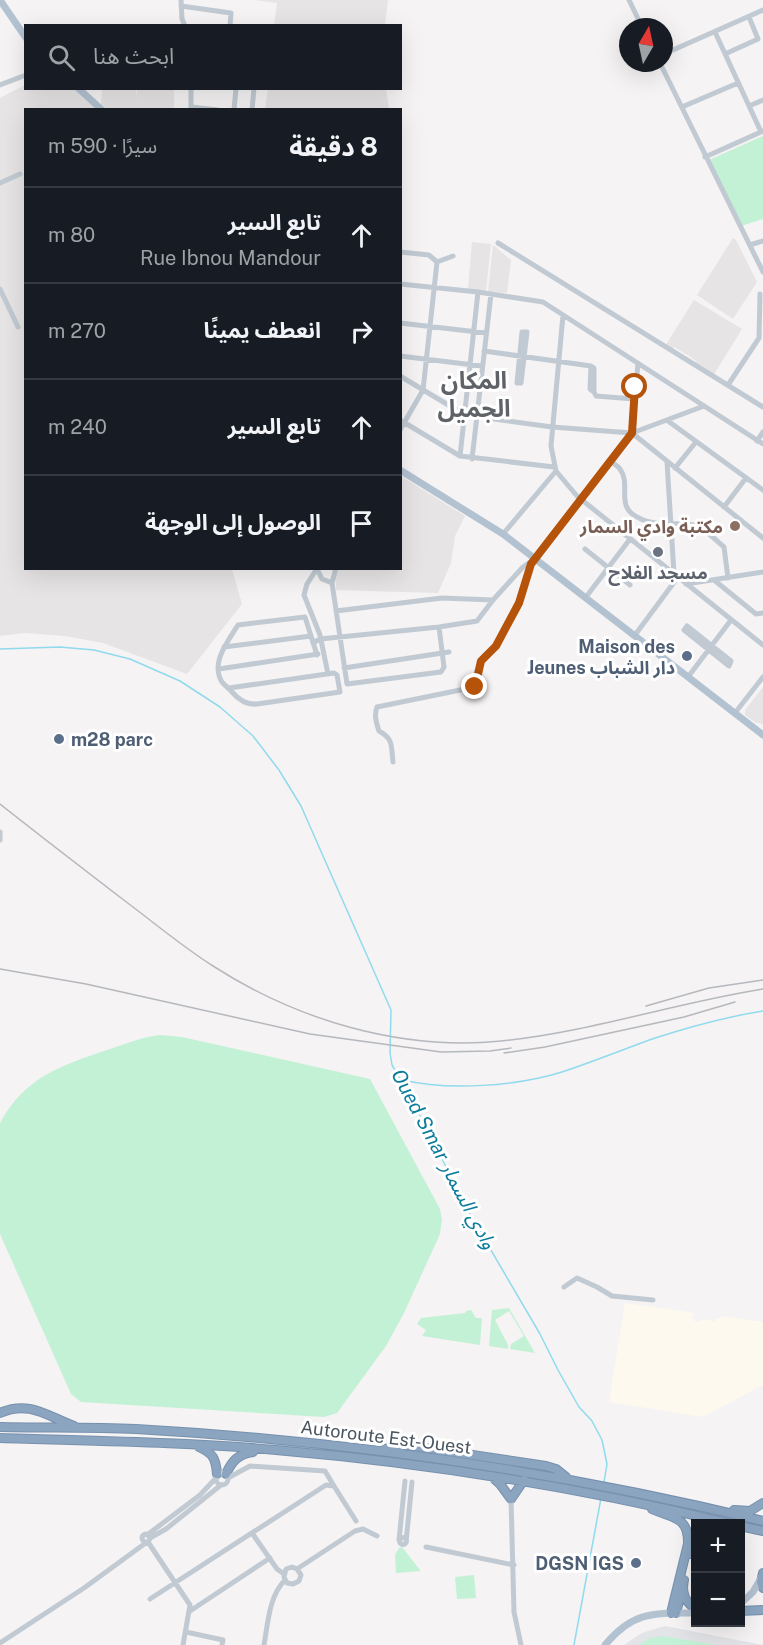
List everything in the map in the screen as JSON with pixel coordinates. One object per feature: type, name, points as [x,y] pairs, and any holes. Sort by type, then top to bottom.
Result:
[{"type":"highway","points":[[0,1413],[19,1407],[35,1409],[81,1429]]},
{"type":"highway","name":"Autoroute Est-Ouest","points":[[0,1427],[134,1429],[378,1450],[567,1478],[763,1521]]},
{"type":"highway","name":"Autoroute Est-Ouest","points":[[0,1438],[171,1443],[366,1459],[524,1480],[640,1502],[711,1519]]},
{"type":"highway","points":[[171,1443],[199,1447],[208,1451],[215,1460],[216,1476]]},
{"type":"highway","points":[[227,1476],[232,1462],[240,1455],[276,1450]]},
{"type":"highway","points":[[490,1475],[511,1499],[524,1480]]},
{"type":"highway","points":[[640,1502],[678,1519],[686,1529],[688,1544],[674,1613]]},
{"type":"highway","points":[[692,1504],[750,1511],[763,1503]]},
{"type":"highway","points":[[745,1527],[763,1531]]},
{"type":"highway","points":[[745,1530],[763,1531]]},
{"type":"highway","points":[[674,1613],[691,1556]]},
{"type":"highway","points":[[763,1573],[761,1582],[763,1588]]},
{"type":"highway","points":[[682,1587],[686,1601],[691,1606]]},
{"type":"highway","points":[[745,1611],[763,1610]]},
{"type":"main road","points":[[0,0],[24,35]]},
{"type":"main road","points":[[80,90],[100,108]]},
{"type":"main road","points":[[402,471],[502,534],[763,735]]},
{"type":"main road","points":[[745,1600],[753,1592],[763,1573]]},
{"type":"main road","points":[[604,1645],[617,1630],[630,1621],[647,1615],[691,1611]]},
{"type":"street","points":[[629,0],[638,18]]},
{"type":"street","points":[[185,24],[181,3],[231,13],[230,24]]},
{"type":"street","points":[[673,50],[763,10]]},
{"type":"street","points":[[725,54],[758,39],[748,17]]},
{"type":"street","points":[[705,157],[762,132],[715,32]]},
{"type":"street","points":[[664,72],[763,272]]},
{"type":"street","points":[[0,86],[24,76]]},
{"type":"street","points":[[682,107],[738,83]]},
{"type":"street","points":[[191,90],[191,108]]},
{"type":"street","points":[[234,108],[236,90]]},
{"type":"street","points":[[252,108],[254,90]]},
{"type":"street","points":[[749,106],[763,100]]},
{"type":"street","points":[[0,183],[20,174]]},
{"type":"street","points":[[750,245],[763,241]]},
{"type":"street","points":[[498,243],[763,407]]},
{"type":"street","points":[[402,252],[429,255],[437,262]]},
{"type":"street","points":[[437,262],[453,256]]},
{"type":"street","points":[[437,262],[423,390],[403,421],[460,456],[555,469]]},
{"type":"street","points":[[402,284],[543,302],[760,443]]},
{"type":"street","points":[[0,289],[18,327]]},
{"type":"street","points":[[460,456],[478,292]]},
{"type":"street","points":[[472,459],[490,294]]},
{"type":"street","points":[[728,385],[759,338],[760,294]]},
{"type":"street","points":[[563,315],[551,446],[555,469],[581,499],[763,645]]},
{"type":"street","points":[[402,323],[486,333]]},
{"type":"street","points":[[484,351],[591,366],[594,368],[594,392],[599,396],[634,399]]},
{"type":"street","points":[[402,356],[482,366]]},
{"type":"street","points":[[393,762],[391,741],[388,736],[379,731],[376,724],[377,707],[475,687],[479,665],[496,646],[519,603],[531,564],[632,433],[638,363]]},
{"type":"street","points":[[402,377],[465,415],[552,427],[632,433],[704,406]]},
{"type":"street","points":[[668,421],[763,490]]},
{"type":"street","points":[[763,432],[760,443],[763,451]]},
{"type":"street","points":[[632,433],[763,538]]},
{"type":"street","points":[[675,468],[696,442]]},
{"type":"street","points":[[609,460],[621,470],[625,482],[624,501],[629,510],[638,518],[652,522],[697,526],[724,546],[728,578]]},
{"type":"street","points":[[635,635],[676,576],[667,462]]},
{"type":"street","points":[[502,534],[555,469]]},
{"type":"street","points":[[724,507],[746,478]]},
{"type":"street","points":[[586,597],[630,539]]},
{"type":"street","points":[[585,549],[630,585]]},
{"type":"street","points":[[313,643],[320,639],[477,621],[523,567],[535,559]]},
{"type":"street","points":[[316,570],[307,584],[304,596],[320,639],[320,654]]},
{"type":"street","points":[[318,570],[322,579],[332,583]]},
{"type":"street","points":[[335,570],[332,583],[346,681],[349,684],[441,672],[444,667],[439,627]]},
{"type":"street","points":[[686,584],[763,572]]},
{"type":"street","points":[[714,580],[756,614],[763,613]]},
{"type":"street","points":[[336,611],[442,598],[493,600]]},
{"type":"street","points":[[229,688],[328,674],[333,673],[337,675],[340,692],[245,703],[224,685],[220,679],[219,669],[224,647],[238,625],[305,617],[313,643],[328,674]]},
{"type":"street","points":[[688,677],[731,620]]},
{"type":"street","points":[[687,626],[710,648],[684,630],[687,626]]},
{"type":"street","points":[[224,647],[311,636]]},
{"type":"street","points":[[344,668],[449,652]]},
{"type":"street","points":[[219,669],[320,654]]},
{"type":"street","points":[[735,713],[763,677]]},
{"type":"street","points":[[0,832],[0,840]]},
{"type":"street","points":[[564,1287],[577,1278],[612,1296],[653,1300]]},
{"type":"street","points":[[227,1476],[244,1467],[258,1466],[324,1471],[356,1521]]},
{"type":"street","points":[[0,1643],[84,1588],[133,1551],[191,1502],[216,1476],[222,1472],[227,1476]]},
{"type":"street","points":[[216,1476],[217,1483],[221,1485]]},
{"type":"street","points":[[147,1539],[166,1529],[226,1483],[227,1476]]},
{"type":"street","points":[[405,1481],[399,1540],[402,1545],[406,1542],[412,1482]]},
{"type":"street","points":[[150,1599],[326,1485],[334,1486]]},
{"type":"street","points":[[511,1499],[514,1612],[521,1645]]},
{"type":"street","points":[[264,1645],[273,1599],[289,1568],[297,1569],[355,1530],[363,1529],[377,1536]]},
{"type":"street","points":[[252,1533],[290,1584],[297,1583],[301,1575],[297,1569]]},
{"type":"street","points":[[147,1539],[187,1599],[190,1611],[183,1645]]},
{"type":"street","points":[[426,1547],[513,1565]]},
{"type":"street","points":[[190,1611],[270,1558]]},
{"type":"street","points":[[186,1632],[223,1640],[222,1645]]},
{"type":"shaded area","points":[[255,0],[388,0],[385,24],[274,24],[277,3]]},
{"type":"shaded area","points":[[24,86],[24,90],[75,90],[96,108],[24,108],[24,570],[232,570],[242,604],[187,674],[103,643],[65,636],[25,633],[0,636],[0,98]]},
{"type":"shaded area","points":[[102,90],[136,90],[136,99],[137,90],[174,90],[174,108],[106,108],[101,104]]},
{"type":"shaded area","points":[[268,90],[386,90],[389,108],[265,108]]},
{"type":"shaded area","points":[[733,238],[757,282],[733,319],[697,295]]},
{"type":"shaded area","points":[[472,242],[491,244],[486,291],[468,289]]},
{"type":"shaded area","points":[[493,245],[511,260],[507,293],[488,292]]},
{"type":"shaded area","points":[[694,300],[742,329],[713,376],[695,365],[697,362],[689,356],[674,347],[672,351],[665,346]]},
{"type":"shaded area","points":[[402,477],[465,516],[455,536],[451,563],[438,593],[336,590],[339,570],[402,570]]},
{"type":"shaded area","points":[[763,687],[763,725],[745,715],[745,710]]},
{"type":"shaded area","points":[[625,1303],[695,1313],[692,1318],[696,1322],[707,1319],[715,1322],[715,1318],[719,1319],[721,1316],[763,1322],[763,1385],[703,1417],[609,1402]]},
{"type":"shaded area","points":[[665,1626],[763,1645],[624,1645],[642,1633]]},
{"type":"green space","points":[[763,136],[763,219],[741,226],[709,160]]},
{"type":"green space","points":[[160,1035],[182,1037],[370,1079],[440,1209],[442,1219],[440,1234],[404,1313],[386,1346],[337,1413],[324,1417],[81,1402],[71,1394],[0,1234],[0,1123],[21,1094],[45,1075],[90,1056],[140,1039]]},
{"type":"green space","points":[[509,1308],[535,1353],[510,1349],[511,1344],[524,1336],[509,1311],[495,1320],[508,1349],[489,1346],[492,1310]]},
{"type":"green space","points":[[471,1310],[476,1318],[482,1318],[480,1345],[422,1336],[426,1330],[417,1324],[421,1318],[465,1313]]},
{"type":"green space","points":[[402,1547],[420,1571],[396,1573],[395,1555]]},
{"type":"green space","points":[[474,1575],[476,1598],[457,1599],[455,1577]]},
{"type":"green space","points":[[662,1636],[717,1645],[639,1645],[648,1639]]},
{"type":"waterway","name":"Oued Smar وادي السمار","points":[[0,649],[60,647],[94,650],[130,659],[180,681],[220,707],[253,736],[279,770],[301,806],[391,1010],[392,1065],[471,1216],[540,1334],[579,1407],[592,1421],[602,1440],[607,1464],[604,1482]]},
{"type":"waterway","points":[[403,1080],[462,1086],[525,1081],[562,1072],[680,1030],[763,1011]]},
{"type":"waterway","name":"Oued Smar وادي السمار","points":[[574,1645],[601,1498]]},
{"type":"railway","points":[[0,804],[170,936],[213,966],[279,1002],[351,1028],[425,1041],[463,1043],[501,1041],[567,1031],[763,989]]},
{"type":"railway","points":[[0,969],[86,984],[310,1034],[441,1052],[511,1048]]},
{"type":"railway","points":[[646,1006],[709,988],[763,980]]},
{"type":"railway","points":[[504,1053],[545,1047],[684,1017],[735,1002]]},
{"type":"place","name":"مكتبة وادي السمار","points":[[735,526]]},
{"type":"place","name":"مسجد الفلاح","points":[[658,552]]},
{"type":"place","name":"Maison des Jeunes دار الشباب","points":[[687,656]]},
{"type":"place","name":"m28 parc","points":[[59,739]]},
{"type":"place","name":"DGSN IGS","points":[[636,1563]]},
{"type":"district","name":"المكان الجميل","points":[[474,394]]},
{"type":"route","points":[[475,687],[479,665],[496,646],[519,603],[531,564],[632,433],[635,387]]}]
